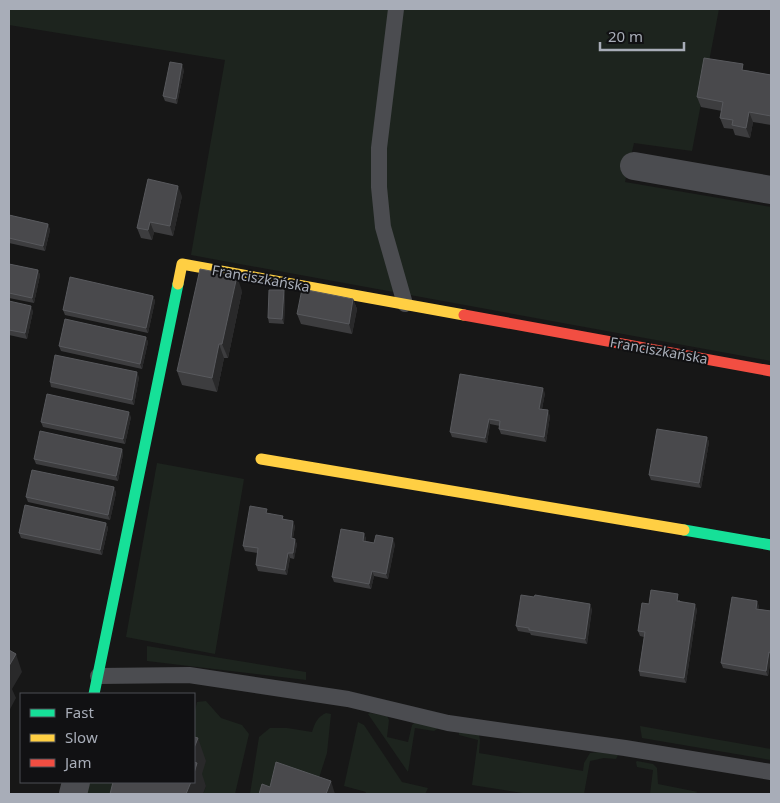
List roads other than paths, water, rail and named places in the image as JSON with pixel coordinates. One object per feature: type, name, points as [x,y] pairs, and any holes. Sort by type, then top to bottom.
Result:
[{"type":"street","points":[[634,166],[771,190]]},
{"type":"street","name":"Franciszkańska","points":[[94,693],[182,264],[771,371]]},
{"type":"street","points":[[261,459],[771,546]]},
{"type":"lane","points":[[396,9],[379,148],[379,187],[384,226],[405,304]]},
{"type":"lane","points":[[98,676],[189,675],[348,699],[448,723],[625,748],[771,772]]}]
